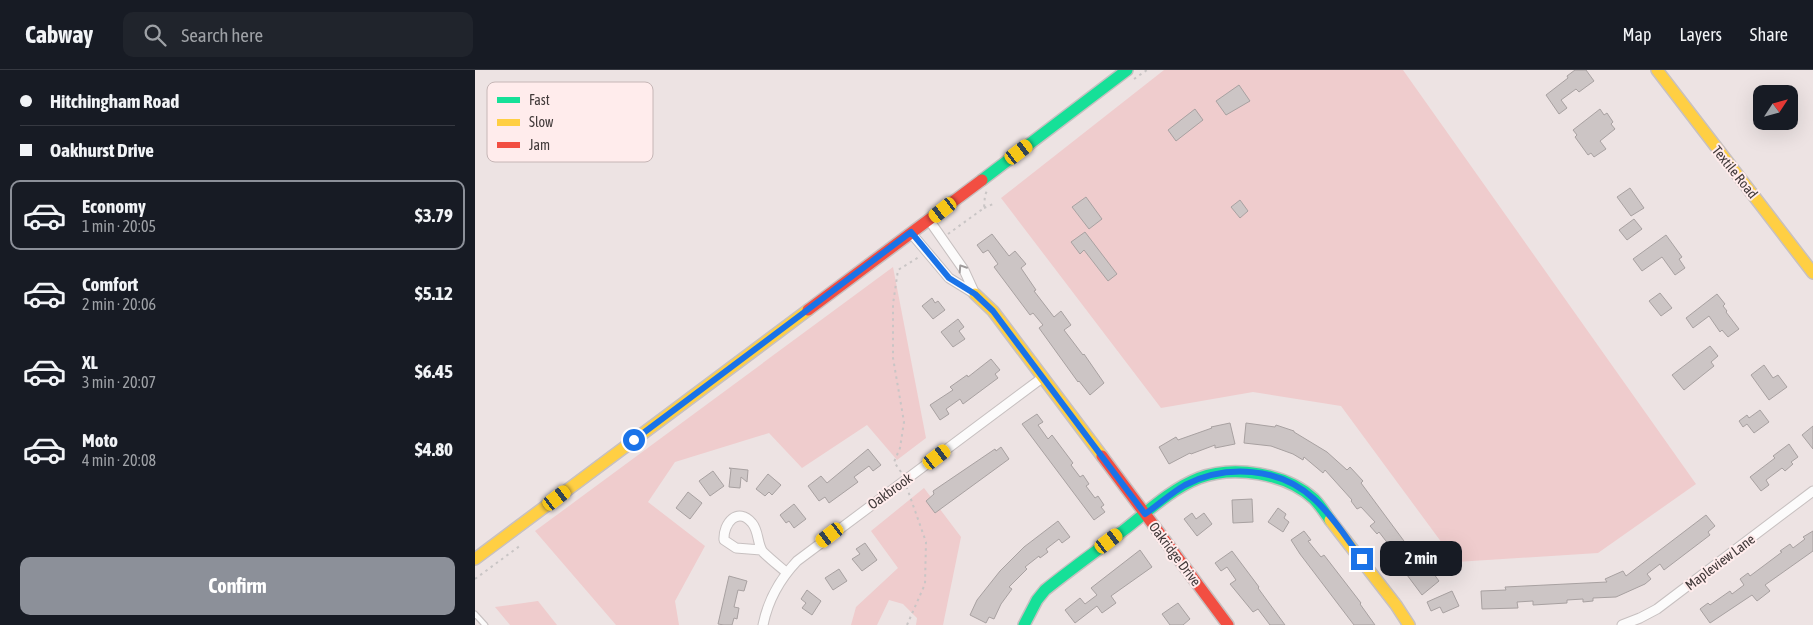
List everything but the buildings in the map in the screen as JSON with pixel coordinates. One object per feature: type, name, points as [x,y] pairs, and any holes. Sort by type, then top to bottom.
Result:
[{"type":"street","points":[[475,559],[1127,70]]},
{"type":"street","name":"Textile Road","points":[[1657,70],[1813,274]]},
{"type":"street","name":"Oakridge Drive","points":[[929,220],[941,240],[964,270],[975,294]]},
{"type":"street","name":"Oakridge Drive","points":[[911,232],[949,278],[975,294],[993,311],[1227,625]]},
{"type":"street","name":"Oakbrook","points":[[763,625],[769,602],[787,572],[809,551],[1042,378]]},
{"type":"street","points":[[1024,625],[1037,600],[1045,590],[1145,514],[1183,486],[1211,475],[1229,472],[1269,475],[1302,490],[1314,499],[1396,605],[1409,625]]},
{"type":"street","name":"Mapleview Lane","points":[[1625,625],[1657,609],[1813,492]]},
{"type":"street","points":[[761,550],[736,548],[723,540],[723,530],[737,516],[745,516],[753,523],[761,550],[787,572]]},
{"type":"lane","points":[[475,614],[485,625]]},
{"type":"path","points":[[1132,81],[1147,70]]},
{"type":"path","points":[[985,208],[985,195],[989,189]]},
{"type":"path","points":[[941,240],[993,204]]},
{"type":"path","points":[[907,625],[925,584],[926,542],[905,480],[894,462],[900,448],[904,422],[893,358],[893,304],[898,270],[927,253]]},
{"type":"path","points":[[475,579],[521,545]]},
{"type":"shaded area","points":[[1164,70],[1403,70],[1696,484],[1598,553],[1456,562],[1341,406],[1253,392],[1161,408],[1001,198]]},
{"type":"shaded area","points":[[893,267],[926,438],[897,460],[867,425],[802,468],[769,433],[675,462],[648,502],[705,546],[675,601],[679,625],[616,625],[535,531]]},
{"type":"shaded area","points":[[924,488],[961,537],[943,625],[916,625],[917,618],[903,604],[889,600],[877,625],[851,625],[856,607],[898,568],[871,531]]},
{"type":"shaded area","points":[[538,601],[557,625],[510,625],[495,607]]},
{"type":"traffic: fast","points":[[982,180],[1127,70]]},
{"type":"traffic: fast","points":[[1024,625],[1037,600],[1045,590],[1160,501],[1179,488],[1199,478],[1228,472],[1259,474],[1275,478],[1289,483],[1314,499],[1330,520]]},
{"type":"traffic: slow","points":[[1657,70],[1813,273]]},
{"type":"traffic: slow","points":[[975,294],[993,311],[1102,456]]},
{"type":"traffic: slow","points":[[475,559],[808,310]]},
{"type":"traffic: slow","points":[[1330,520],[1396,605],[1409,625]]},
{"type":"traffic: jam","points":[[808,310],[982,180]]},
{"type":"traffic: jam","points":[[1102,456],[1228,625]]},
{"type":"route","points":[[634,440],[911,232],[949,278],[975,294],[993,311],[1145,514],[1183,486],[1211,475],[1229,472],[1269,475],[1302,490],[1314,499],[1362,559]]}]
